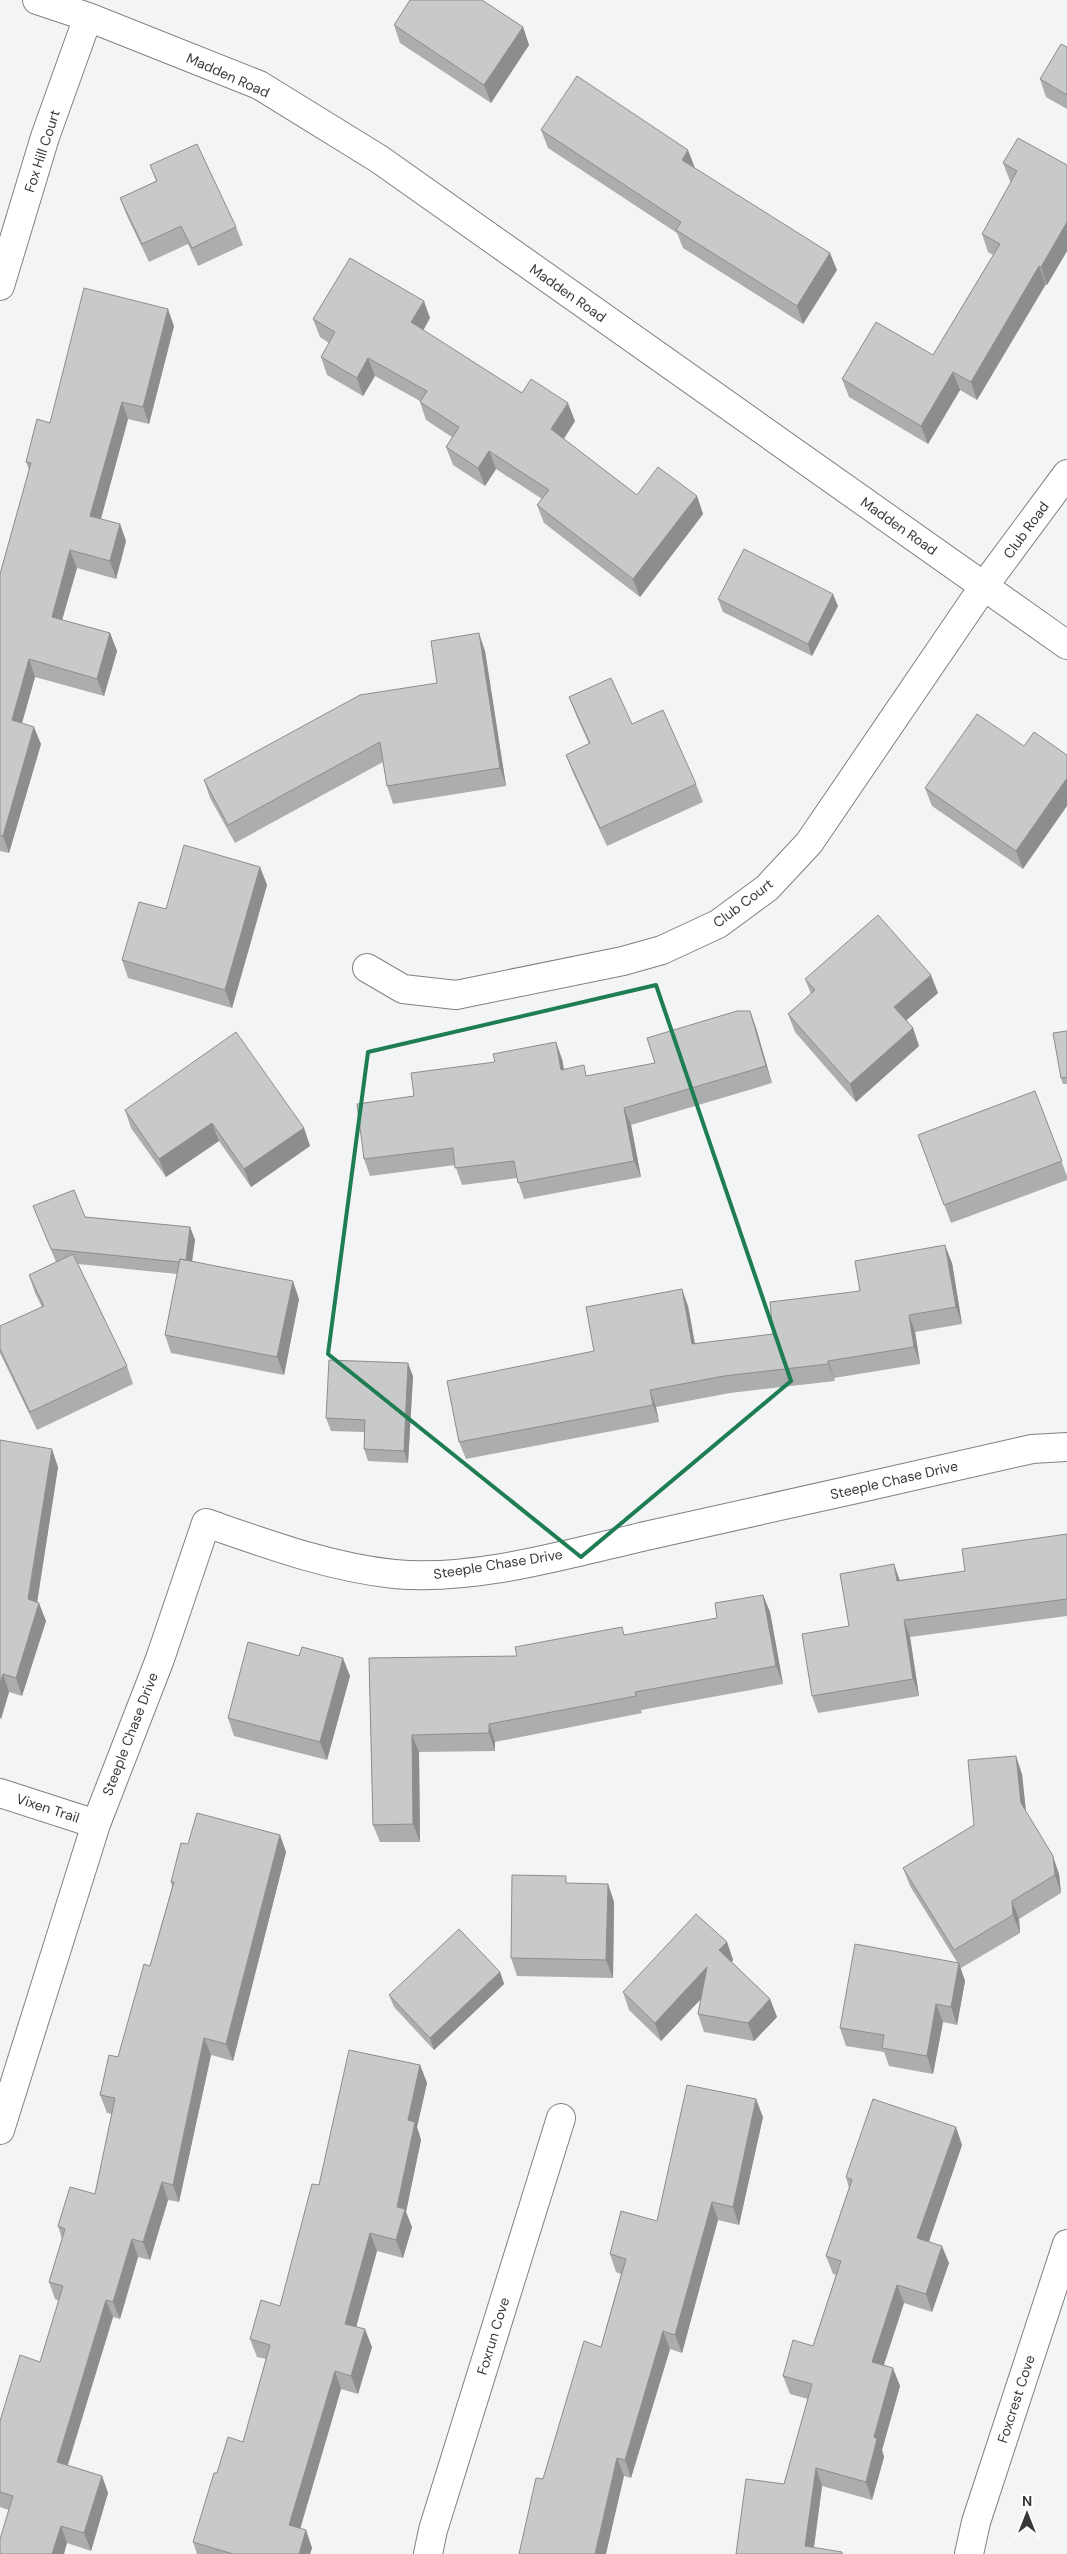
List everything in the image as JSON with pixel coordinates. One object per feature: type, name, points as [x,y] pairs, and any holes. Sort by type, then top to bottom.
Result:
[{"type":"street","name":"Madden Road","points":[[37,0],[88,17],[259,86],[379,159],[1067,645]]},
{"type":"street","name":"Fox Hill Court","points":[[0,286],[45,137],[88,17]]},
{"type":"street","name":"Club Road","points":[[984,586],[1067,474]]},
{"type":"street","name":"Club Court","points":[[367,968],[403,989],[456,996],[623,961],[662,950],[718,924],[767,888],[809,843],[984,586]]},
{"type":"street","name":"Steeple Chase Drive","points":[[0,2130],[96,1824],[160,1658],[206,1523],[292,1553],[336,1564],[394,1574],[426,1575],[531,1562],[1032,1450],[1067,1447]]},
{"type":"street","name":"Vixen Trail","points":[[0,1793],[96,1824]]},
{"type":"street","name":"Foxrun Cove","points":[[428,2554],[433,2530],[561,2118]]},
{"type":"street","name":"Foxcrest Cove","points":[[969,2554],[976,2522],[1067,2244]]},
{"type":"highlighted area","points":[[656,985],[791,1381],[581,1557],[328,1354],[368,1052]]},
{"type":"building","points":[[410,0],[482,0],[523,27],[484,85],[394,25]]},
{"type":"building","points":[[1061,44],[1067,47],[1067,95],[1040,79]]},
{"type":"building","points":[[577,76],[688,150],[682,160],[830,253],[797,306],[676,230],[681,222],[541,130]]},
{"type":"building","points":[[1018,138],[1067,165],[1067,222],[971,382],[953,372],[921,426],[842,379],[876,322],[933,355],[1000,244],[982,234],[1017,171],[1003,163]]},
{"type":"building","points":[[197,144],[236,227],[192,248],[181,226],[142,244],[120,198],[157,181],[150,165]]},
{"type":"building","points":[[350,258],[424,301],[411,322],[522,393],[531,379],[568,403],[551,429],[637,495],[658,467],[697,496],[633,579],[537,505],[549,490],[489,451],[478,468],[446,447],[459,427],[420,402],[427,391],[368,358],[357,378],[321,357],[335,332],[313,319]]},
{"type":"building","points":[[84,288],[168,309],[143,407],[122,402],[90,516],[120,524],[110,561],[70,550],[52,617],[110,633],[97,679],[29,659],[12,720],[34,727],[3,836],[0,835],[0,574],[31,463],[26,462],[37,419],[50,423]]},
{"type":"building","points":[[744,549],[833,594],[808,644],[718,599]]},
{"type":"building","points":[[479,633],[500,768],[387,786],[380,742],[228,825],[204,780],[360,695],[437,683],[431,641]]},
{"type":"building","points":[[611,678],[632,724],[663,710],[696,784],[600,828],[566,755],[590,743],[569,697]]},
{"type":"building","points":[[977,714],[1024,746],[1034,732],[1067,755],[1067,778],[1016,851],[925,788]]},
{"type":"building","points":[[184,845],[260,867],[225,990],[122,960],[139,902],[166,909]]},
{"type":"building","points":[[878,915],[931,975],[894,1007],[913,1028],[850,1084],[788,1014],[815,990],[805,979]]},
{"type":"building","points":[[737,1011],[750,1011],[766,1066],[624,1108],[634,1161],[518,1183],[514,1161],[455,1168],[453,1148],[364,1159],[357,1104],[414,1096],[411,1073],[495,1062],[493,1054],[556,1042],[561,1070],[584,1065],[586,1076],[655,1063],[647,1038]]},
{"type":"building","points":[[1067,1031],[1067,1077],[1061,1078],[1053,1033]]},
{"type":"building","points":[[236,1032],[304,1128],[244,1169],[212,1123],[159,1159],[125,1110]]},
{"type":"building","points":[[1035,1091],[1062,1161],[944,1205],[918,1135]]},
{"type":"building","points":[[74,1190],[85,1217],[190,1227],[186,1260],[180,1259],[179,1262],[51,1249],[33,1206]]},
{"type":"building","points":[[945,1245],[956,1307],[909,1315],[914,1347],[828,1361],[828,1364],[724,1376],[650,1390],[653,1405],[459,1442],[447,1381],[594,1351],[586,1307],[682,1289],[692,1344],[773,1334],[770,1302],[860,1291],[855,1261]]},
{"type":"building","points":[[73,1254],[127,1366],[30,1412],[0,1349],[0,1326],[44,1306],[29,1275]]},
{"type":"building","points":[[180,1259],[293,1281],[277,1357],[165,1335]]},
{"type":"building","points":[[329,1360],[408,1363],[404,1451],[364,1449],[365,1420],[326,1418]]},
{"type":"building","points":[[0,1440],[52,1449],[28,1599],[39,1603],[16,1678],[3,1674],[0,1683]]},
{"type":"building","points":[[1067,1534],[1067,1599],[904,1620],[913,1679],[812,1696],[802,1634],[849,1626],[840,1574],[894,1564],[897,1581],[965,1571],[962,1549]]},
{"type":"building","points":[[763,1595],[776,1666],[635,1692],[636,1696],[489,1724],[489,1733],[412,1735],[413,1824],[373,1825],[369,1658],[517,1656],[515,1647],[622,1627],[624,1635],[717,1618],[715,1603]]},
{"type":"building","points":[[248,1642],[299,1656],[302,1647],[343,1658],[320,1742],[228,1718]]},
{"type":"building","points":[[1016,1756],[1021,1803],[1053,1856],[1055,1875],[1012,1901],[1013,1915],[954,1950],[903,1868],[974,1825],[968,1760]]},
{"type":"building","points":[[197,1813],[280,1835],[226,2044],[204,2038],[173,2185],[162,2182],[143,2242],[132,2239],[113,2302],[106,2300],[57,2462],[102,2476],[84,2533],[61,2526],[52,2554],[0,2554],[0,2539],[13,2496],[0,2492],[0,2421],[20,2355],[40,2362],[63,2286],[49,2282],[65,2229],[58,2226],[70,2187],[95,2194],[115,2098],[100,2095],[109,2055],[118,2057],[144,1964],[150,1966],[174,1882],[171,1882],[181,1843],[188,1844]]},
{"type":"building","points":[[512,1875],[566,1876],[566,1883],[608,1884],[606,1960],[511,1958]]},
{"type":"building","points":[[696,1914],[727,1942],[719,1950],[770,1999],[748,2023],[698,2014],[707,1967],[655,2023],[623,1992]]},
{"type":"building","points":[[459,1929],[500,1972],[430,2038],[389,1995]]},
{"type":"building","points":[[855,1944],[959,1963],[951,2007],[936,2004],[927,2056],[882,2048],[884,2035],[840,2028]]},
{"type":"building","points":[[349,2050],[420,2065],[408,2120],[415,2122],[397,2207],[405,2209],[396,2240],[370,2233],[345,2324],[365,2329],[351,2376],[335,2371],[289,2525],[306,2530],[299,2554],[233,2554],[193,2542],[214,2473],[217,2473],[228,2437],[243,2442],[270,2345],[250,2339],[261,2300],[280,2306],[312,2184],[319,2185]]},
{"type":"building","points":[[687,2085],[756,2099],[733,2207],[712,2202],[675,2335],[663,2331],[625,2460],[617,2458],[595,2554],[519,2554],[536,2478],[543,2479],[584,2341],[601,2347],[626,2259],[610,2254],[621,2211],[657,2221]]},
{"type":"building","points":[[873,2099],[956,2127],[917,2238],[942,2246],[926,2294],[897,2285],[872,2362],[893,2368],[874,2437],[877,2439],[866,2482],[816,2468],[805,2546],[842,2552],[842,2554],[736,2554],[746,2479],[784,2484],[812,2384],[783,2376],[793,2340],[813,2346],[841,2261],[826,2256],[852,2180],[846,2177]]}]
